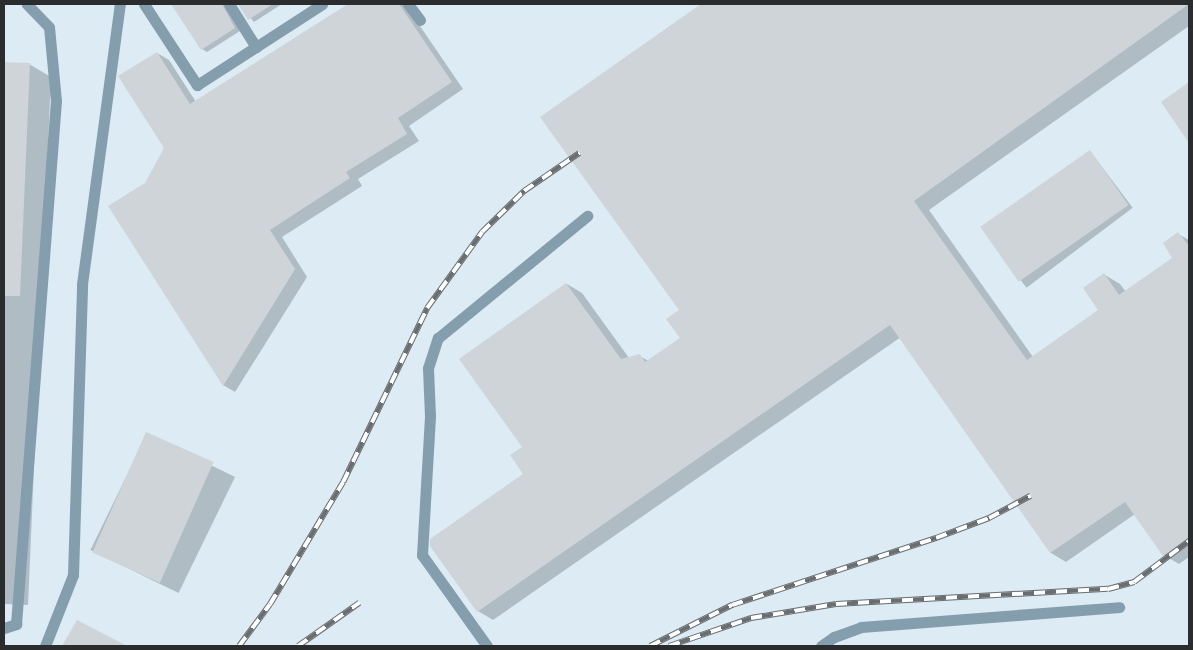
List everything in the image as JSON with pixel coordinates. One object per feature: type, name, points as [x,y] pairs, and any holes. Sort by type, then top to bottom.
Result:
[{"type":"lane","points":[[4,628],[16,624],[56,101],[49,27],[27,4]]},
{"type":"lane","points":[[45,646],[72,575],[82,284],[120,4]]},
{"type":"lane","points":[[144,4],[197,85],[322,4]]},
{"type":"lane","points":[[229,4],[256,47]]},
{"type":"lane","points":[[408,4],[420,20]]},
{"type":"lane","points":[[487,646],[422,555],[430,416],[428,368],[438,338],[586,216]]},
{"type":"lane","points":[[821,646],[834,637],[861,627],[1119,607]]},
{"type":"shaded area","points":[[4,4],[1189,4],[1189,646],[4,646]]},
{"type":"building","points":[[171,4],[222,4],[235,28],[201,50]]},
{"type":"building","points":[[238,4],[273,4],[248,20]]},
{"type":"building","points":[[348,4],[399,4],[452,82],[398,118],[407,134],[346,172],[350,178],[270,230],[295,269],[223,386],[108,206],[145,183],[164,148],[118,76],[157,52],[190,104]]},
{"type":"building","points":[[701,4],[1189,4],[914,201],[1027,360],[1098,310],[1083,288],[1104,273],[1119,295],[1172,258],[1163,243],[1178,232],[1189,246],[1189,538],[1163,556],[1125,502],[1050,553],[890,325],[477,612],[430,546],[430,539],[523,474],[510,455],[522,447],[459,359],[566,283],[621,359],[640,354],[645,362],[680,338],[666,319],[679,310],[540,117]]},
{"type":"building","points":[[4,62],[30,63],[20,296],[4,296]]},
{"type":"building","points":[[1189,82],[1189,143],[1161,102]]},
{"type":"building","points":[[1090,150],[1128,205],[1019,282],[980,227]]},
{"type":"building","points":[[146,432],[214,462],[160,583],[92,553]]},
{"type":"building","points":[[77,620],[127,646],[62,646]]},
{"type":"railway","points":[[239,646],[270,604],[343,482],[427,308],[482,232],[524,191],[579,153]]},
{"type":"railway","points":[[650,646],[732,605],[936,538],[989,518],[1030,496]]},
{"type":"railway","points":[[669,646],[751,618],[836,604],[1108,589],[1134,582],[1189,541]]},
{"type":"railway","points":[[298,646],[359,603]]}]
